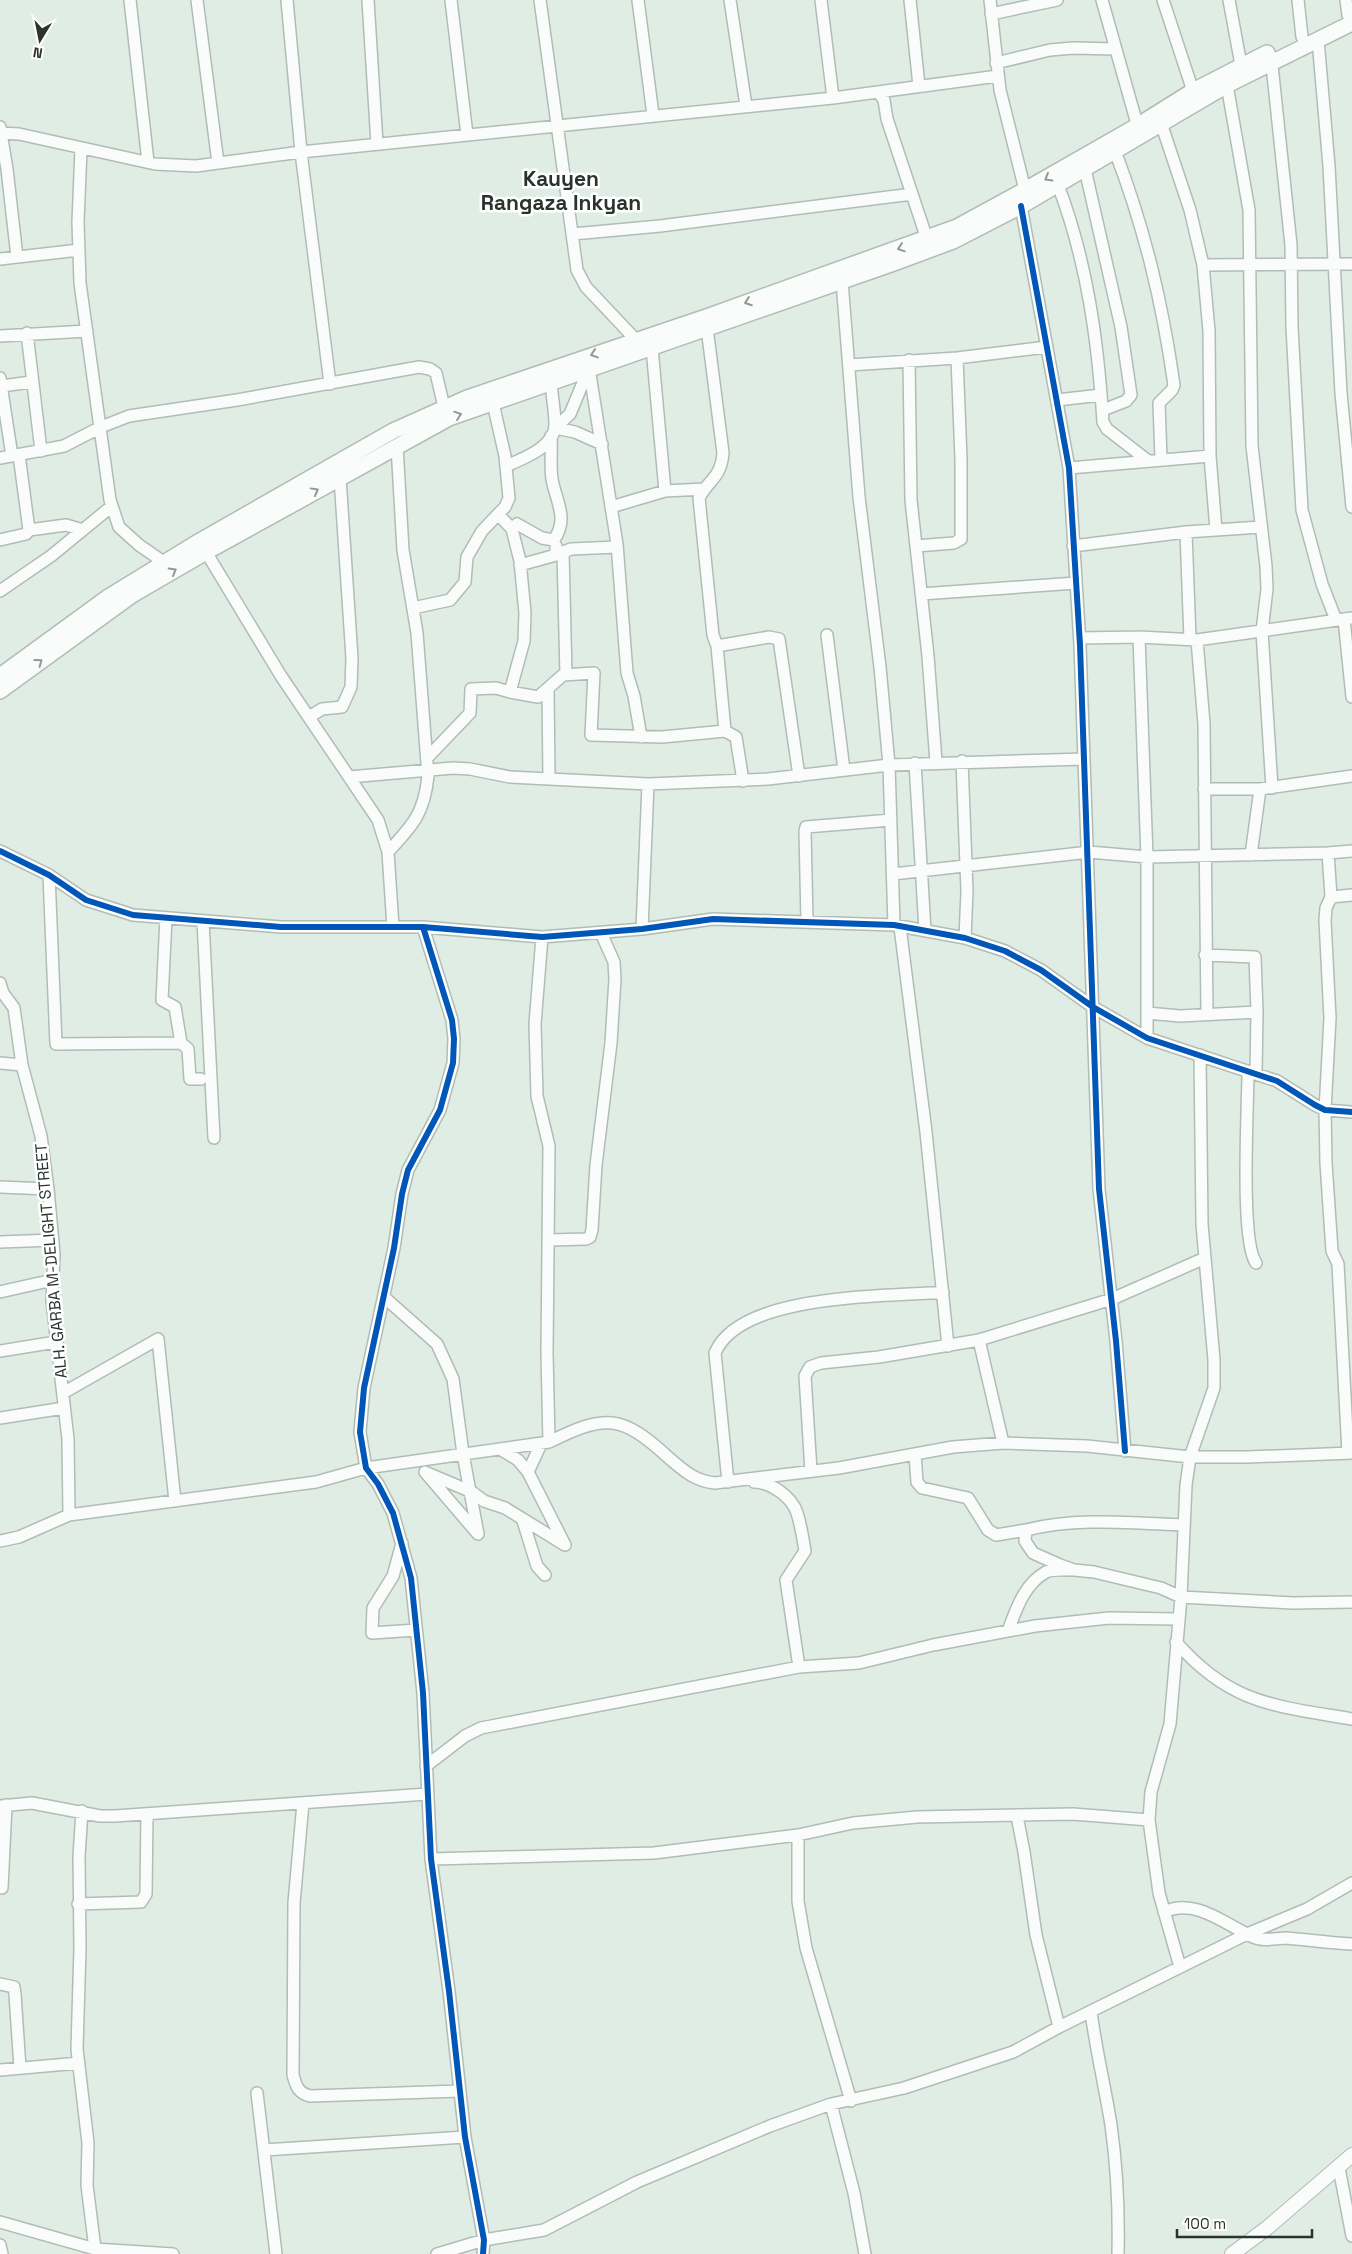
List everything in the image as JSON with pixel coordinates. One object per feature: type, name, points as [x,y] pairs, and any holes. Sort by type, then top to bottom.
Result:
[{"type":"main road","points":[[0,676],[107,598],[164,562],[393,432],[444,407],[546,370],[637,341],[957,227],[1138,131],[1161,123],[1302,37],[1350,13]]},
{"type":"main road","points":[[0,691],[132,595],[448,418],[953,241],[1021,206],[1115,151],[1138,131],[1193,91],[1242,66],[1318,40],[1350,13]]},
{"type":"street","points":[[130,0],[148,162]]},
{"type":"street","points":[[197,0],[218,163]]},
{"type":"street","points":[[288,0],[301,152],[330,384]]},
{"type":"street","points":[[368,0],[377,144]]},
{"type":"street","points":[[451,0],[467,135]]},
{"type":"street","points":[[540,0],[577,270],[580,279],[637,341]]},
{"type":"street","points":[[638,0],[653,115]]},
{"type":"street","points":[[730,0],[746,106]]},
{"type":"street","points":[[821,0],[833,98]]},
{"type":"street","points":[[910,0],[919,86]]},
{"type":"street","points":[[990,0],[998,76],[1025,190]]},
{"type":"street","points":[[991,14],[1057,0]]},
{"type":"street","points":[[1102,0],[1138,131]]},
{"type":"street","points":[[1163,0],[1193,91]]},
{"type":"street","points":[[1230,0],[1242,66]]},
{"type":"street","points":[[1298,0],[1302,37]]},
{"type":"street","points":[[1318,40],[1329,166],[1334,264],[1352,507]]},
{"type":"street","points":[[996,63],[1050,50],[1073,48],[1116,49]]},
{"type":"street","points":[[1271,57],[1292,264],[1292,327],[1302,510],[1322,584],[1344,619],[1352,697]]},
{"type":"street","points":[[16,257],[1,131],[81,149],[175,166],[218,163],[301,152],[556,125],[833,98],[998,76]]},
{"type":"street","points":[[1227,84],[1249,210],[1252,446],[1266,566],[1262,631],[1266,789],[1251,855]]},
{"type":"street","points":[[878,92],[884,100],[887,120],[927,239]]},
{"type":"street","points":[[1161,123],[1190,210],[1203,265],[1210,352],[1210,456],[1216,530]]},
{"type":"street","points":[[81,149],[80,283],[112,506],[119,526],[138,545],[164,562]]},
{"type":"street","points":[[1115,151],[1134,202],[1155,275],[1168,341],[1174,385],[1172,390],[1159,403],[1161,459]]},
{"type":"street","points":[[1085,168],[1121,327],[1131,395],[1126,401],[1102,410]]},
{"type":"street","points":[[1058,185],[1071,219],[1089,293],[1096,336],[1103,422],[1107,429],[1146,460]]},
{"type":"street","points":[[573,234],[660,226],[912,194]]},
{"type":"street","points":[[1021,206],[1069,468],[1080,638],[1089,852],[1099,1189],[1112,1299],[1125,1451]]},
{"type":"street","points":[[0,259],[79,250]]},
{"type":"street","points":[[1203,265],[1352,264]]},
{"type":"street","points":[[842,281],[859,497],[880,667],[889,764],[897,926],[925,1122],[948,1346]]},
{"type":"street","points":[[708,328],[723,453],[722,465],[715,479],[704,488],[699,498],[725,731]]},
{"type":"street","points":[[0,336],[87,331]]},
{"type":"street","points":[[27,333],[31,382],[41,451]]},
{"type":"street","points":[[849,365],[957,358],[1048,347]]},
{"type":"street","points":[[652,348],[665,491]]},
{"type":"street","points":[[916,546],[954,543],[961,538],[961,459],[957,358]]},
{"type":"street","points":[[909,360],[911,500],[936,762]]},
{"type":"street","points":[[0,458],[64,446],[101,426],[129,416],[330,384],[419,367],[430,369],[436,373],[444,407]]},
{"type":"street","points":[[506,466],[530,456],[549,440],[553,432],[570,414],[589,368]]},
{"type":"street","points":[[589,368],[617,547],[628,673],[641,737]]},
{"type":"street","points":[[29,530],[1,382],[31,382]]},
{"type":"street","points":[[551,382],[552,478],[560,510],[561,530],[554,540]]},
{"type":"street","points":[[1057,400],[1101,395]]},
{"type":"street","points":[[413,608],[450,600],[464,582],[467,557],[482,531],[505,507],[508,498],[506,466],[492,403]]},
{"type":"street","points":[[553,432],[575,432],[602,444]]},
{"type":"street","points":[[388,852],[406,833],[420,814],[426,795],[428,770],[417,633],[402,550],[397,446]]},
{"type":"street","points":[[1069,468],[1210,456]]},
{"type":"street","points":[[309,717],[322,709],[342,707],[350,687],[352,658],[340,478]]},
{"type":"street","points":[[611,506],[665,491],[704,488]]},
{"type":"street","points":[[0,591],[51,556],[112,506]]},
{"type":"street","points":[[498,514],[512,529],[520,565],[525,613],[524,641],[510,692]]},
{"type":"street","points":[[512,529],[517,524],[542,538],[554,540]]},
{"type":"street","points":[[0,540],[26,534],[29,530],[66,525],[83,530]]},
{"type":"street","points":[[1073,546],[1186,532],[1261,527]]},
{"type":"street","points":[[1186,532],[1194,639],[1204,724],[1207,1014]]},
{"type":"street","points":[[554,540],[560,553],[566,675]]},
{"type":"street","points":[[520,565],[571,548],[617,547]]},
{"type":"street","points":[[206,552],[281,676],[378,820],[388,852],[393,927]]},
{"type":"street","points":[[921,594],[1076,583]]},
{"type":"street","points":[[1080,638],[1139,637],[1194,639],[1344,619]]},
{"type":"street","points":[[827,636],[844,770]]},
{"type":"street","points":[[717,646],[769,637],[779,639],[799,776]]},
{"type":"street","points":[[1139,637],[1147,857],[1147,1038]]},
{"type":"street","points":[[427,758],[470,713],[471,689],[496,688],[538,697],[563,675],[594,673],[591,735],[641,737],[692,736],[725,731],[736,737],[743,781]]},
{"type":"street","points":[[548,688],[549,778]]},
{"type":"street","points":[[349,777],[428,770],[470,769],[510,777],[648,784],[743,781],[799,776],[889,764],[1084,759]]},
{"type":"street","points":[[962,761],[966,865],[965,938]]},
{"type":"street","points":[[915,763],[926,931]]},
{"type":"street","points":[[1204,788],[1266,789],[1352,776]]},
{"type":"street","points":[[642,929],[648,784]]},
{"type":"street","points":[[808,922],[804,831],[806,827],[891,820]]},
{"type":"street","points":[[0,851],[49,875],[86,900],[133,915],[166,918],[281,927],[423,927],[542,937],[642,929],[713,919],[897,926],[965,938],[1005,951],[1041,970],[1093,1007],[1147,1038],[1277,1082],[1325,1110],[1352,1112]]},
{"type":"street","points":[[893,874],[1089,852],[1147,857],[1352,851]]},
{"type":"street","points":[[728,1482],[811,1471],[952,1447],[1003,1443],[1087,1446],[1190,1457],[1350,1453],[1338,1264],[1332,1251],[1325,1110],[1330,1018],[1325,920],[1326,908],[1331,897],[1328,853]]},
{"type":"street","points":[[49,875],[56,1044],[181,1043],[188,1048],[190,1079],[201,1079]]},
{"type":"street","points":[[1331,897],[1352,895]]},
{"type":"street","points":[[166,918],[162,1000],[175,1007],[181,1043]]},
{"type":"street","points":[[203,921],[214,1138]]},
{"type":"street","points":[[423,927],[452,1020],[454,1039],[453,1063],[440,1110],[408,1170],[402,1194],[384,1297],[364,1388],[360,1420],[361,1443],[366,1468],[378,1484],[394,1513],[410,1578],[423,1693],[431,1859],[465,2137],[484,2240],[483,2254]]},
{"type":"street","points":[[549,1240],[586,1239],[590,1237],[592,1230],[596,1165],[611,1043],[615,979],[614,962],[601,933]]},
{"type":"street","points":[[528,1472],[545,1443],[549,1146],[537,1096],[535,1024],[542,937]]},
{"type":"street","points":[[1205,955],[1255,957],[1257,1012],[1252,1072],[1247,1216],[1252,1257],[1256,1263]]},
{"type":"street","name":"ALH. GARBA M-DELIGHT STREET","points":[[1,989],[14,1008],[22,1065],[41,1136],[48,1189],[52,1240],[52,1301],[68,1439],[69,1516]]},
{"type":"street","points":[[1147,1013],[1180,1016],[1257,1012]]},
{"type":"street","points":[[1180,1967],[1159,1893],[1149,1820],[1151,1792],[1170,1724],[1190,1457],[1214,1388],[1214,1360],[1202,1224],[1200,1055]]},
{"type":"street","points":[[0,1063],[22,1065]]},
{"type":"street","points":[[0,1186],[48,1189]]},
{"type":"street","points":[[0,1242],[52,1240]]},
{"type":"street","points":[[811,1471],[805,1376],[810,1366],[979,1340],[1112,1299],[1205,1258]]},
{"type":"street","points":[[0,1292],[53,1280]]},
{"type":"street","points":[[728,1482],[715,1353],[720,1341],[736,1328],[763,1314],[826,1300],[943,1292]]},
{"type":"street","points":[[384,1297],[437,1344],[453,1379],[463,1454],[478,1534],[426,1472]]},
{"type":"street","points":[[62,1393],[158,1340],[175,1501]]},
{"type":"street","points":[[979,1340],[1003,1443]]},
{"type":"street","points":[[0,1351],[56,1342]]},
{"type":"street","points":[[0,1418],[64,1408]]},
{"type":"street","points":[[0,1541],[34,1532],[69,1516],[316,1482],[366,1468],[545,1443],[579,1428],[602,1422],[616,1423],[630,1429],[654,1444],[686,1473],[702,1482],[763,1482],[778,1490],[796,1510],[805,1551],[786,1580],[799,1667]]},
{"type":"street","points":[[406,1462],[469,1491],[484,1502],[516,1514],[523,1521],[564,1544],[528,1472],[518,1460],[500,1449]]},
{"type":"street","points":[[915,1454],[917,1482],[922,1488],[968,1498],[988,1530],[996,1535],[1042,1526],[1104,1522],[1184,1525]]},
{"type":"street","points":[[523,1521],[536,1566],[545,1575]]},
{"type":"street","points":[[1026,1530],[1025,1541],[1033,1553],[1074,1570]]},
{"type":"street","points":[[402,1542],[393,1576],[373,1608],[372,1633],[416,1630]]},
{"type":"street","points":[[1008,1631],[1016,1608],[1030,1586],[1047,1571],[1074,1570],[1094,1572],[1160,1588],[1180,1597],[1293,1603],[1352,1602]]},
{"type":"street","points":[[426,1766],[464,1736],[481,1728],[799,1667],[859,1663],[932,1645],[1061,1622],[1109,1618],[1178,1619]]},
{"type":"street","points":[[1176,1642],[1208,1674],[1247,1697],[1275,1706],[1352,1719]]},
{"type":"street","points":[[2,1888],[3,1805],[32,1803],[82,1811],[100,1816],[427,1794]]},
{"type":"street","points":[[303,1803],[294,1903],[293,2075],[296,2087],[302,2094],[310,2096],[460,2091]]},
{"type":"street","points":[[82,1811],[78,1904],[80,1948],[78,2049],[88,2143],[87,2185],[94,2249]]},
{"type":"street","points":[[78,1904],[142,1902],[146,1894],[146,1814]]},
{"type":"street","points":[[431,1859],[654,1853],[798,1835],[853,1823],[917,1817],[1073,1814],[1149,1820]]},
{"type":"street","points":[[1017,1816],[1036,1935],[1060,2027]]},
{"type":"street","points":[[798,1835],[798,1900],[806,1948],[851,2101]]},
{"type":"street","points":[[437,2254],[484,2240],[544,2230],[637,2182],[770,2126],[831,2104],[904,2088],[1013,2052],[1246,1934],[1306,1909],[1352,1882]]},
{"type":"street","points":[[1164,1912],[1183,1906],[1202,1912],[1253,1938],[1263,1940],[1284,1938],[1352,1944]]},
{"type":"street","points":[[0,1984],[14,1987],[20,2068]]},
{"type":"street","points":[[1091,2012],[1110,2124],[1117,2179],[1119,2197],[1118,2254]]},
{"type":"street","points":[[0,2070],[79,2063]]},
{"type":"street","points":[[257,2093],[276,2254]]},
{"type":"street","points":[[831,2104],[854,2193],[865,2254]]},
{"type":"street","points":[[264,2150],[465,2137]]},
{"type":"street","points":[[1238,2252],[1339,2168],[1352,2154]]},
{"type":"street","points":[[1339,2168],[1352,2235]]},
{"type":"street","points":[[0,2222],[94,2249],[173,2254]]},
{"type":"street","points":[[0,2245],[2,2254]]},
{"type":"cycle path","points":[[1021,206],[1069,468],[1080,645],[1099,1189],[1116,1341],[1125,1451]]},
{"type":"cycle path","points":[[0,851],[49,875],[86,900],[133,915],[281,927],[423,927],[542,937],[642,929],[713,919],[894,925],[965,938],[1005,951],[1041,970],[1093,1007],[1147,1038],[1277,1081],[1325,1110],[1352,1112]]},
{"type":"cycle path","points":[[423,927],[452,1020],[454,1039],[453,1063],[440,1110],[408,1170],[402,1194],[394,1248],[364,1388],[360,1432],[366,1468],[378,1484],[393,1513],[411,1578],[423,1693],[431,1859],[449,1991],[465,2137],[484,2240],[483,2254]]},
{"type":"district","name":"Kauyen Rangaza Inkyan","points":[[561,190]]}]
